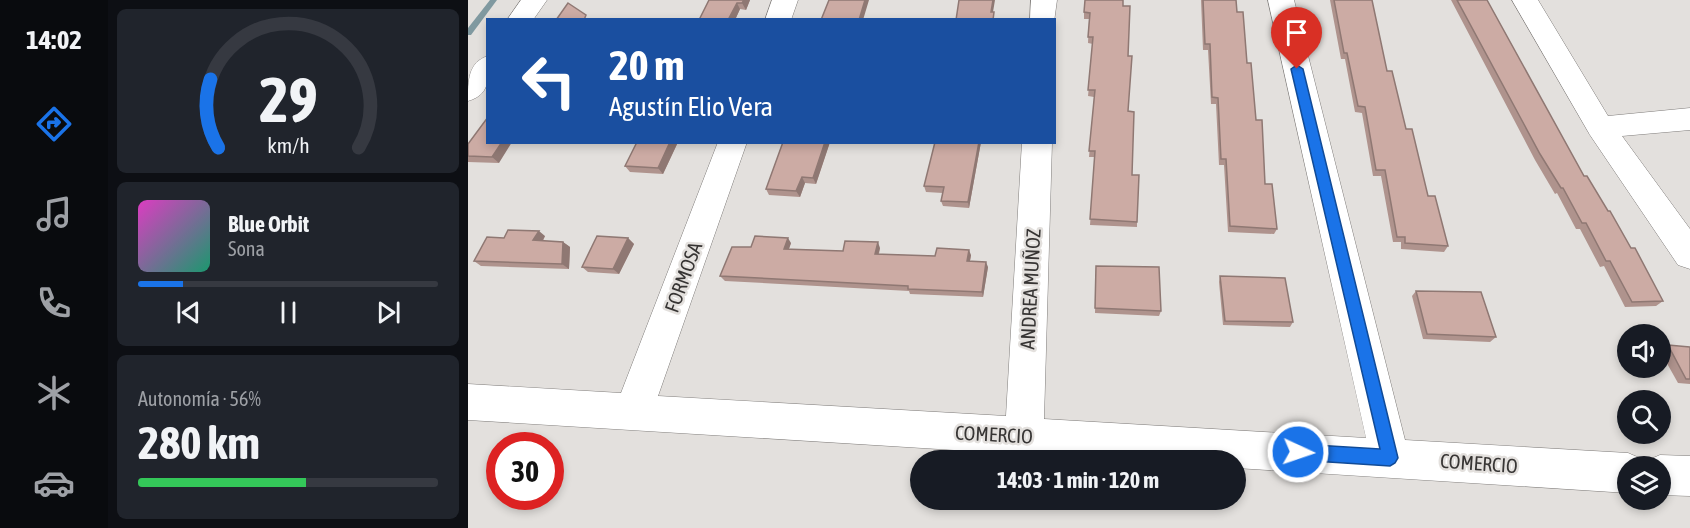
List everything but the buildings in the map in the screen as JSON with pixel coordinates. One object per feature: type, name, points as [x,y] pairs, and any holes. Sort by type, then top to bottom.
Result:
[{"type":"street","points":[[521,18],[534,0]]},
{"type":"street","points":[[779,18],[785,0]]},
{"type":"street","points":[[1043,18],[1044,0]]},
{"type":"street","points":[[1281,0],[1390,458]]},
{"type":"street","points":[[1525,0],[1600,127],[1690,255]]},
{"type":"street","points":[[468,92],[486,68]]},
{"type":"street","points":[[1600,127],[1690,119]]},
{"type":"street","name":"FORMOSA","points":[[633,412],[731,144]]},
{"type":"street","name":"ANDREA MUÑOZ","points":[[1024,436],[1037,144]]},
{"type":"street","name":"COMERCIO","points":[[468,402],[1617,472]]},
{"type":"street","points":[[1671,475],[1690,476]]},
{"type":"waterway","points":[[468,33],[494,0]]},
{"type":"route","points":[[1297,69],[1390,458],[1298,452]]}]
